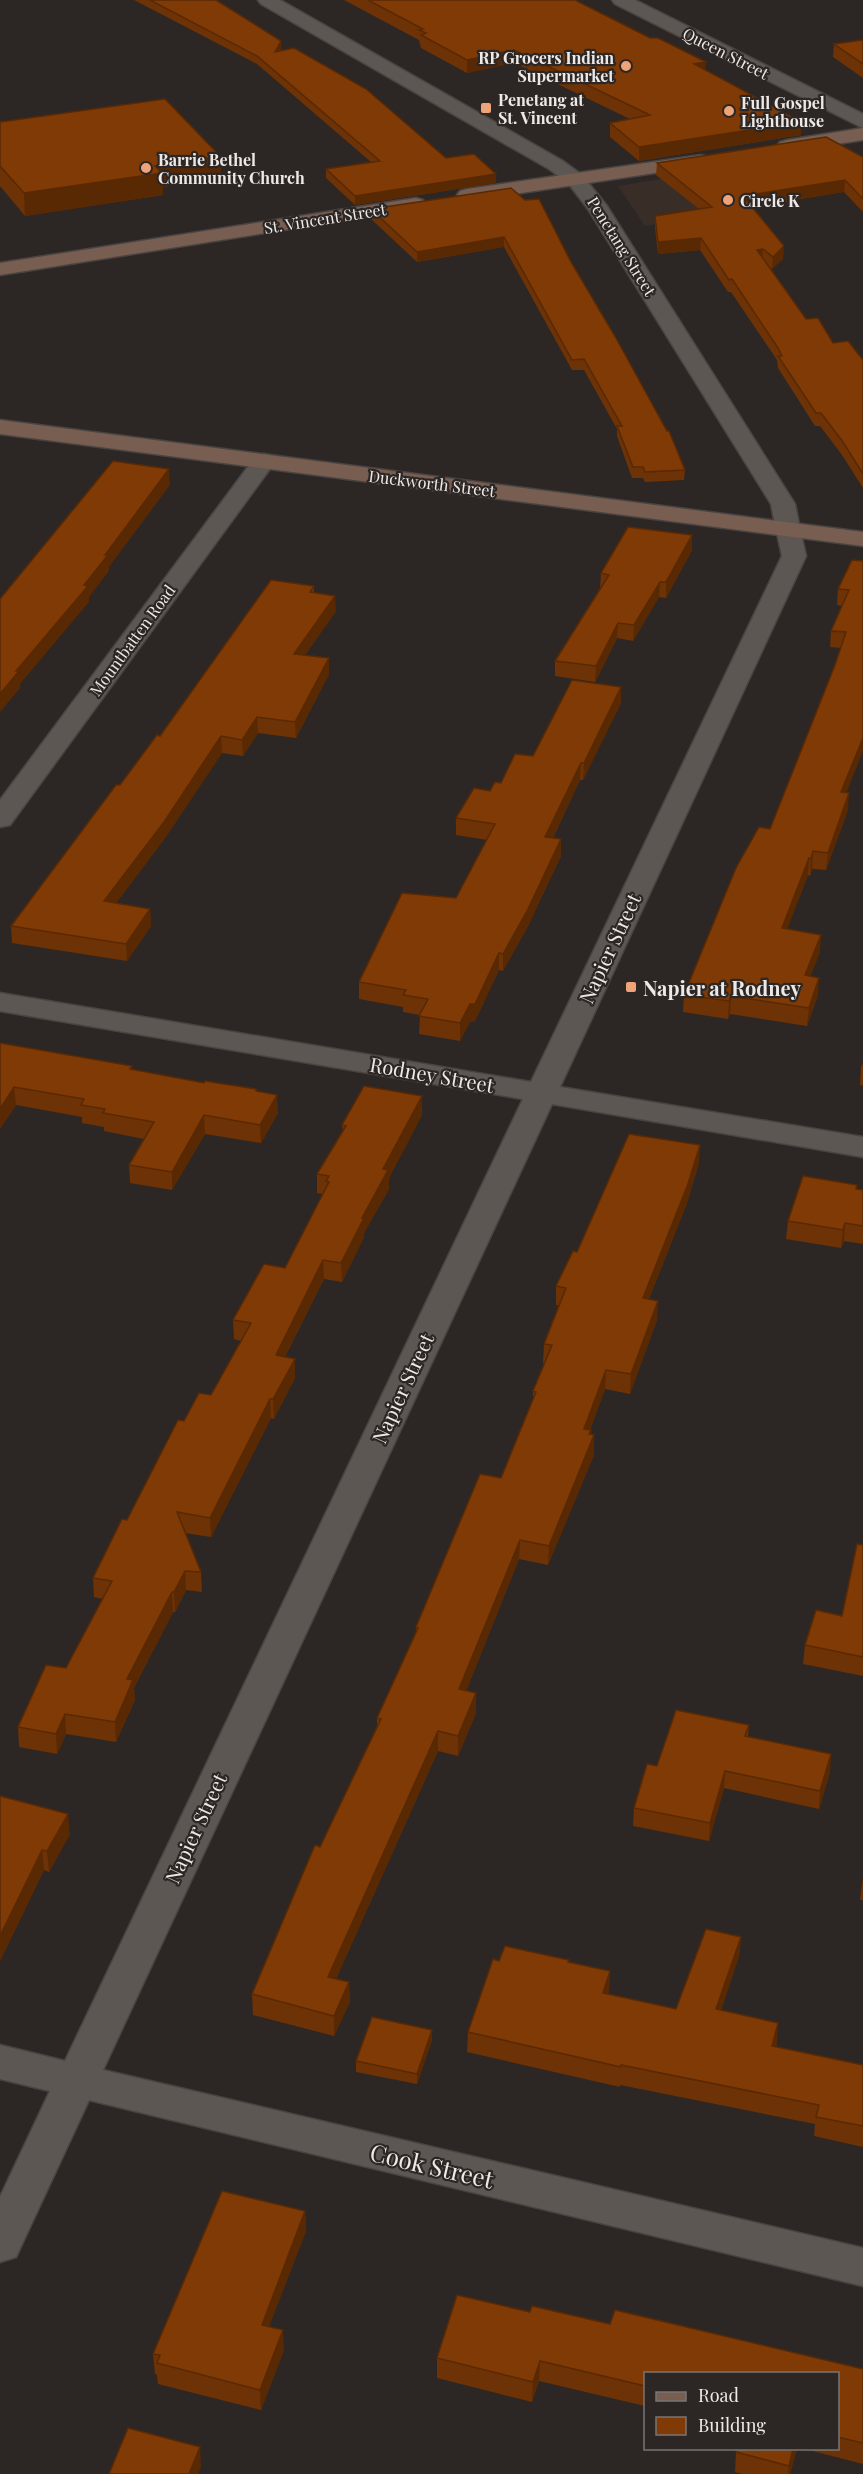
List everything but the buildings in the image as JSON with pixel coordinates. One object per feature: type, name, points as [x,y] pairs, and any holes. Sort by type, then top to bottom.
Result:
[{"type":"main road","points":[[764,150],[863,134]]},
{"type":"main road","name":"St. Vincent Street","points":[[0,269],[723,157]]},
{"type":"main road","name":"Duckworth Street","points":[[0,427],[863,539]]},
{"type":"street","name":"Penetang Street","points":[[267,0],[556,165],[575,179],[597,206],[783,504],[788,529]]},
{"type":"street","name":"Queen Street","points":[[621,0],[863,122]]},
{"type":"street","name":"Mountbatten Road","points":[[0,819],[264,461]]},
{"type":"street","name":"Napier Street","points":[[0,2244],[794,555],[788,529]]},
{"type":"street","name":"Rodney Street","points":[[0,1002],[863,1147]]},
{"type":"street","name":"Cook Street","points":[[0,2062],[863,2267]]},
{"type":"shaded area","points":[[751,164],[797,202],[645,226],[618,186]]},
{"type":"place","name":"RP Grocers Indian Supermarket","points":[[626,66]]},
{"type":"place","name":"Penetang at St. Vincent","points":[[486,108]]},
{"type":"place","name":"Full Gospel Lighthouse","points":[[729,111]]},
{"type":"place","name":"Barrie Bethel Community Church","points":[[146,168]]},
{"type":"place","name":"Circle K","points":[[728,200]]},
{"type":"place","name":"Napier at Rodney","points":[[631,987]]}]
